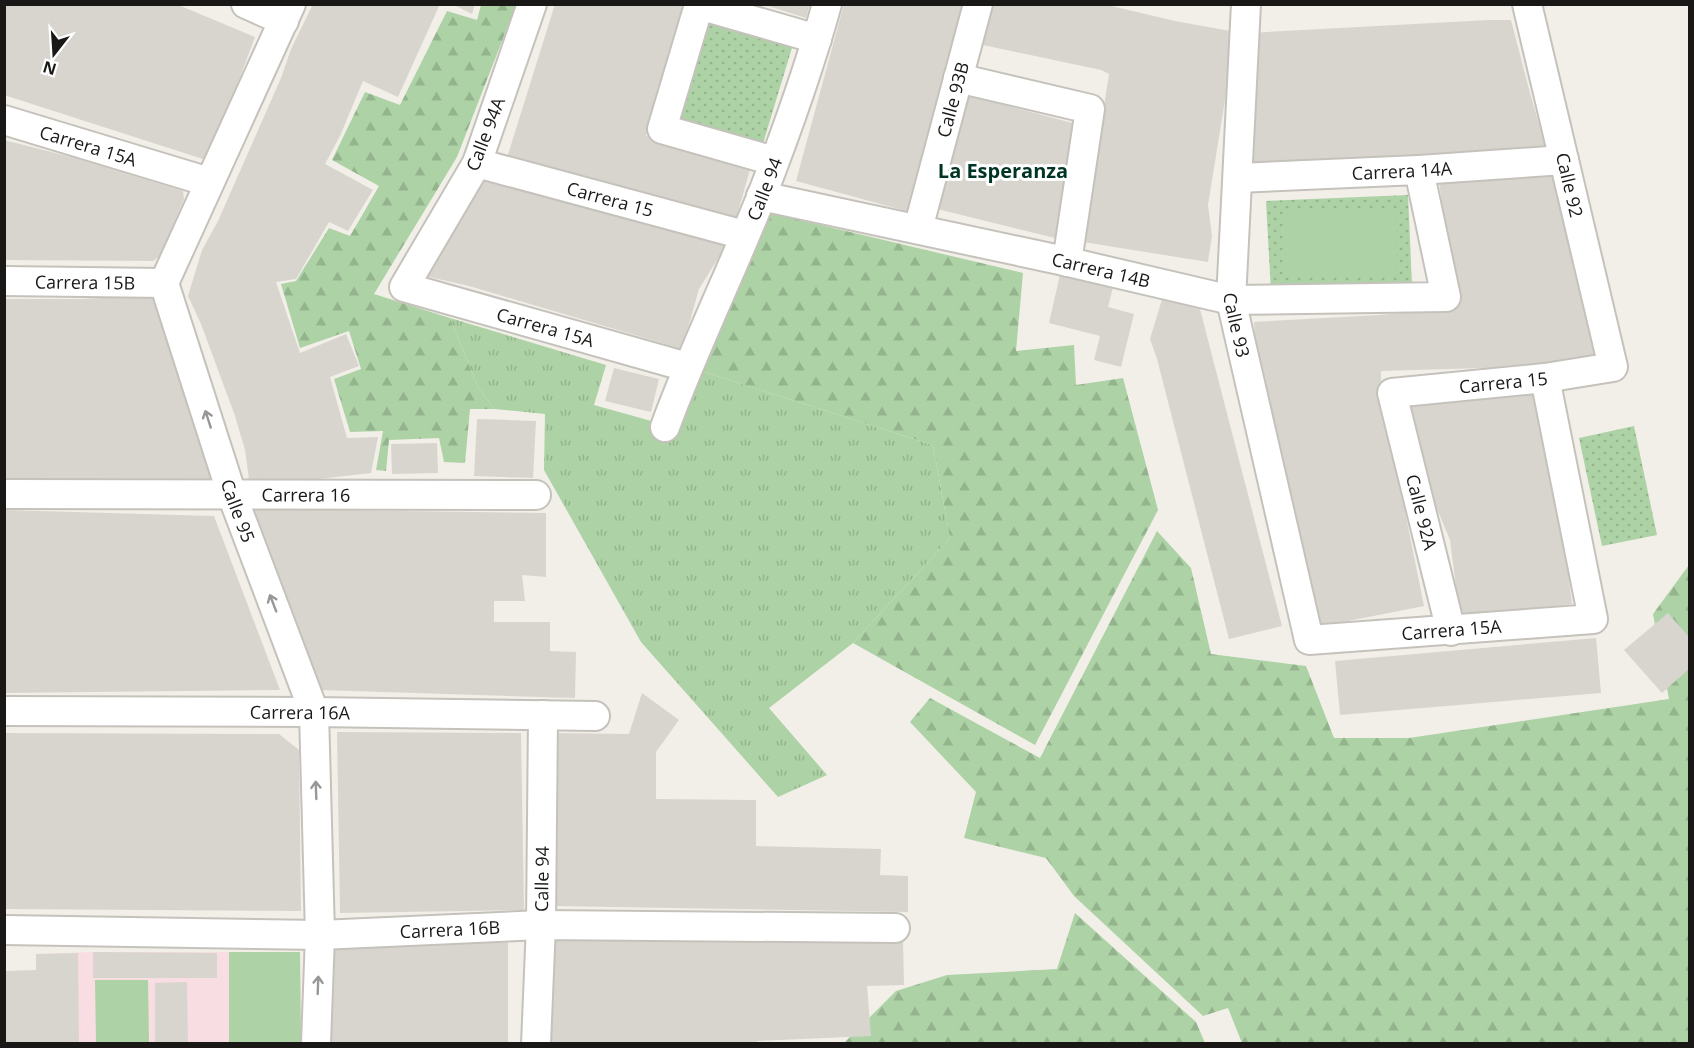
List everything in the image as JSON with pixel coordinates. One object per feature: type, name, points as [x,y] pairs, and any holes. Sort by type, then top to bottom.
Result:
[{"type":"street","points":[[164,283],[288,13],[246,4]]},
{"type":"street","name":"Calle 94A","points":[[404,287],[477,163],[532,4]]},
{"type":"street","name":"Calle 94","points":[[665,427],[687,367],[761,196],[817,39],[826,4]]},
{"type":"street","name":"Calle 93B","points":[[918,229],[978,4]]},
{"type":"street","name":"Calle 93","points":[[1246,4],[1232,300],[1309,640]]},
{"type":"street","name":"Calle 92","points":[[1527,4],[1613,366]]},
{"type":"street","points":[[774,161],[662,129],[699,5],[817,39]]},
{"type":"street","points":[[958,78],[1090,109],[1067,262]]},
{"type":"street","name":"Carrera 15A","points":[[4,120],[209,182]]},
{"type":"street","name":"Carrera 14A","points":[[1238,178],[1419,170],[1564,160]]},
{"type":"street","name":"Carrera 15","points":[[477,163],[744,235]]},
{"type":"street","name":"Carrera 14B","points":[[761,196],[1232,300],[1446,297],[1419,170]]},
{"type":"street","name":"Carrera 15B","points":[[4,281],[164,283]]},
{"type":"street","name":"Calle 95","points":[[164,283],[232,495],[314,712],[320,935],[316,1044]]},
{"type":"street","name":"Carrera 15A","points":[[404,287],[687,367]]},
{"type":"street","name":"Carrera 15","points":[[1392,393],[1545,378],[1613,366]]},
{"type":"street","name":"Carrera 15A","points":[[1309,640],[1593,619],[1545,378]]},
{"type":"street","name":"Calle 92A","points":[[1392,393],[1451,631]]},
{"type":"street","name":"Carrera 16","points":[[4,494],[536,495]]},
{"type":"street","name":"Carrera 16A","points":[[4,711],[595,716]]},
{"type":"street","name":"Calle 94","points":[[536,1044],[541,925],[543,715]]},
{"type":"street","name":"Carrera 16B","points":[[4,930],[320,935],[541,925],[895,928]]},
{"type":"shaded area","points":[[300,952],[301,1043],[38,1043],[36,954]]},
{"type":"green space","points":[[481,5],[516,5],[457,157],[374,294],[450,318],[478,387],[494,409],[470,409],[465,463],[444,462],[439,438],[389,440],[386,471],[376,470],[383,431],[350,432],[334,379],[361,369],[349,331],[300,348],[281,284],[296,281],[329,228],[350,236],[379,186],[332,160],[365,92],[400,105],[447,11],[477,20]]},
{"type":"green space","points":[[702,11],[795,38],[761,150],[669,122]]},
{"type":"green space","points":[[1408,195],[1412,285],[1271,292],[1266,201]]},
{"type":"green space","points":[[1396,209],[1396,275],[1286,275],[1285,210]]},
{"type":"green space","points":[[766,212],[1023,273],[1016,351],[1074,345],[1076,385],[1123,378],[1158,510],[1035,745],[853,643],[950,538],[933,445],[695,369]]},
{"type":"green space","points":[[450,318],[606,365],[594,405],[655,422],[653,436],[669,440],[695,369],[933,445],[950,538],[853,643],[769,708],[827,775],[778,797],[641,642],[544,470],[545,414],[494,409],[478,387]]},
{"type":"green space","points":[[1634,426],[1657,535],[1602,546],[1579,438]]},
{"type":"green space","points":[[1157,531],[1191,568],[1211,654],[1306,666],[1334,738],[1409,738],[1669,699],[1653,614],[1689,565],[1689,1043],[1242,1043],[1228,1008],[1203,1016],[1074,896],[1046,858],[964,838],[976,792],[910,722],[930,698],[1040,758]]},
{"type":"green space","points":[[1075,913],[1196,1022],[1205,1043],[843,1044],[896,991],[947,975],[1057,969]]},
{"type":"green space","points":[[229,952],[300,952],[301,1043],[229,1043]]},
{"type":"green space","points":[[95,980],[148,980],[149,1043],[96,1043]]},
{"type":"building","points":[[4,4],[176,4],[255,37],[209,161],[4,95]]},
{"type":"building","points":[[313,4],[440,4],[398,97],[363,81],[340,136],[325,164],[373,190],[348,231],[329,222],[296,279],[276,282],[300,353],[346,334],[359,366],[330,377],[347,438],[378,437],[371,473],[250,487],[245,450],[235,416],[201,324],[188,296],[202,250],[218,221],[281,78],[291,49]]},
{"type":"building","points":[[452,4],[475,4],[472,14]]},
{"type":"building","points":[[555,4],[685,4],[646,136],[751,166],[734,226],[506,161]]},
{"type":"building","points":[[762,4],[810,4],[806,18]]},
{"type":"building","points":[[844,4],[966,4],[910,212],[796,181]]},
{"type":"building","points":[[992,4],[1103,4],[1175,21],[1236,32],[1208,205],[1212,236],[1208,262],[1083,242],[1109,74],[1101,70],[983,45]]},
{"type":"building","points":[[1511,20],[1548,155],[1253,168],[1249,33]]},
{"type":"building","points":[[963,94],[1080,125],[1055,238],[933,208]]},
{"type":"building","points":[[4,140],[75,158],[183,191],[184,199],[160,256],[153,261],[4,260]]},
{"type":"building","points":[[1550,166],[1567,237],[1576,262],[1596,360],[1516,367],[1381,371],[1381,392],[1424,606],[1313,628],[1257,375],[1254,322],[1457,308],[1439,182]]},
{"type":"building","points":[[483,172],[729,241],[699,289],[682,349],[469,286],[425,276]]},
{"type":"building","points":[[1061,270],[1114,283],[1108,307],[1134,314],[1121,367],[1094,360],[1100,336],[1049,323]]},
{"type":"building","points":[[156,295],[214,484],[4,481],[4,299],[81,299]]},
{"type":"building","points":[[1163,296],[1191,303],[1200,309],[1282,626],[1229,639],[1150,339]]},
{"type":"building","points":[[614,368],[659,379],[651,412],[605,401]]},
{"type":"building","points":[[1539,387],[1562,525],[1572,604],[1460,618],[1450,540],[1430,492],[1405,405]]},
{"type":"building","points":[[477,419],[536,421],[533,478],[474,476]]},
{"type":"building","points":[[437,443],[438,473],[392,474],[391,444]]},
{"type":"building","points":[[247,509],[546,513],[546,577],[522,575],[525,601],[494,601],[494,622],[550,622],[550,651],[576,652],[575,698],[319,690]]},
{"type":"building","points":[[4,510],[214,516],[280,690],[4,693]]},
{"type":"building","points":[[1668,613],[1689,637],[1689,669],[1662,693],[1624,650]]},
{"type":"building","points":[[1596,638],[1601,693],[1340,715],[1335,661]]},
{"type":"building","points":[[642,693],[679,720],[656,752],[656,799],[756,800],[756,846],[881,849],[880,875],[908,876],[908,912],[552,906],[556,733],[629,734]]},
{"type":"building","points":[[337,732],[521,733],[524,910],[340,913]]},
{"type":"building","points":[[4,733],[279,734],[299,750],[301,911],[4,909]]},
{"type":"building","points":[[547,936],[903,940],[904,985],[867,986],[871,1036],[757,1041],[757,1044],[544,1044]]},
{"type":"building","points":[[329,942],[508,943],[508,1044],[327,1044]]},
{"type":"building","points":[[93,952],[217,953],[217,978],[93,978]]},
{"type":"building","points":[[78,953],[79,1044],[4,1044],[4,971],[36,970],[36,954]]},
{"type":"building","points":[[187,982],[188,1044],[155,1044],[155,983]]},
{"type":"district","name":"La Esperanza","points":[[1003,170]]}]
